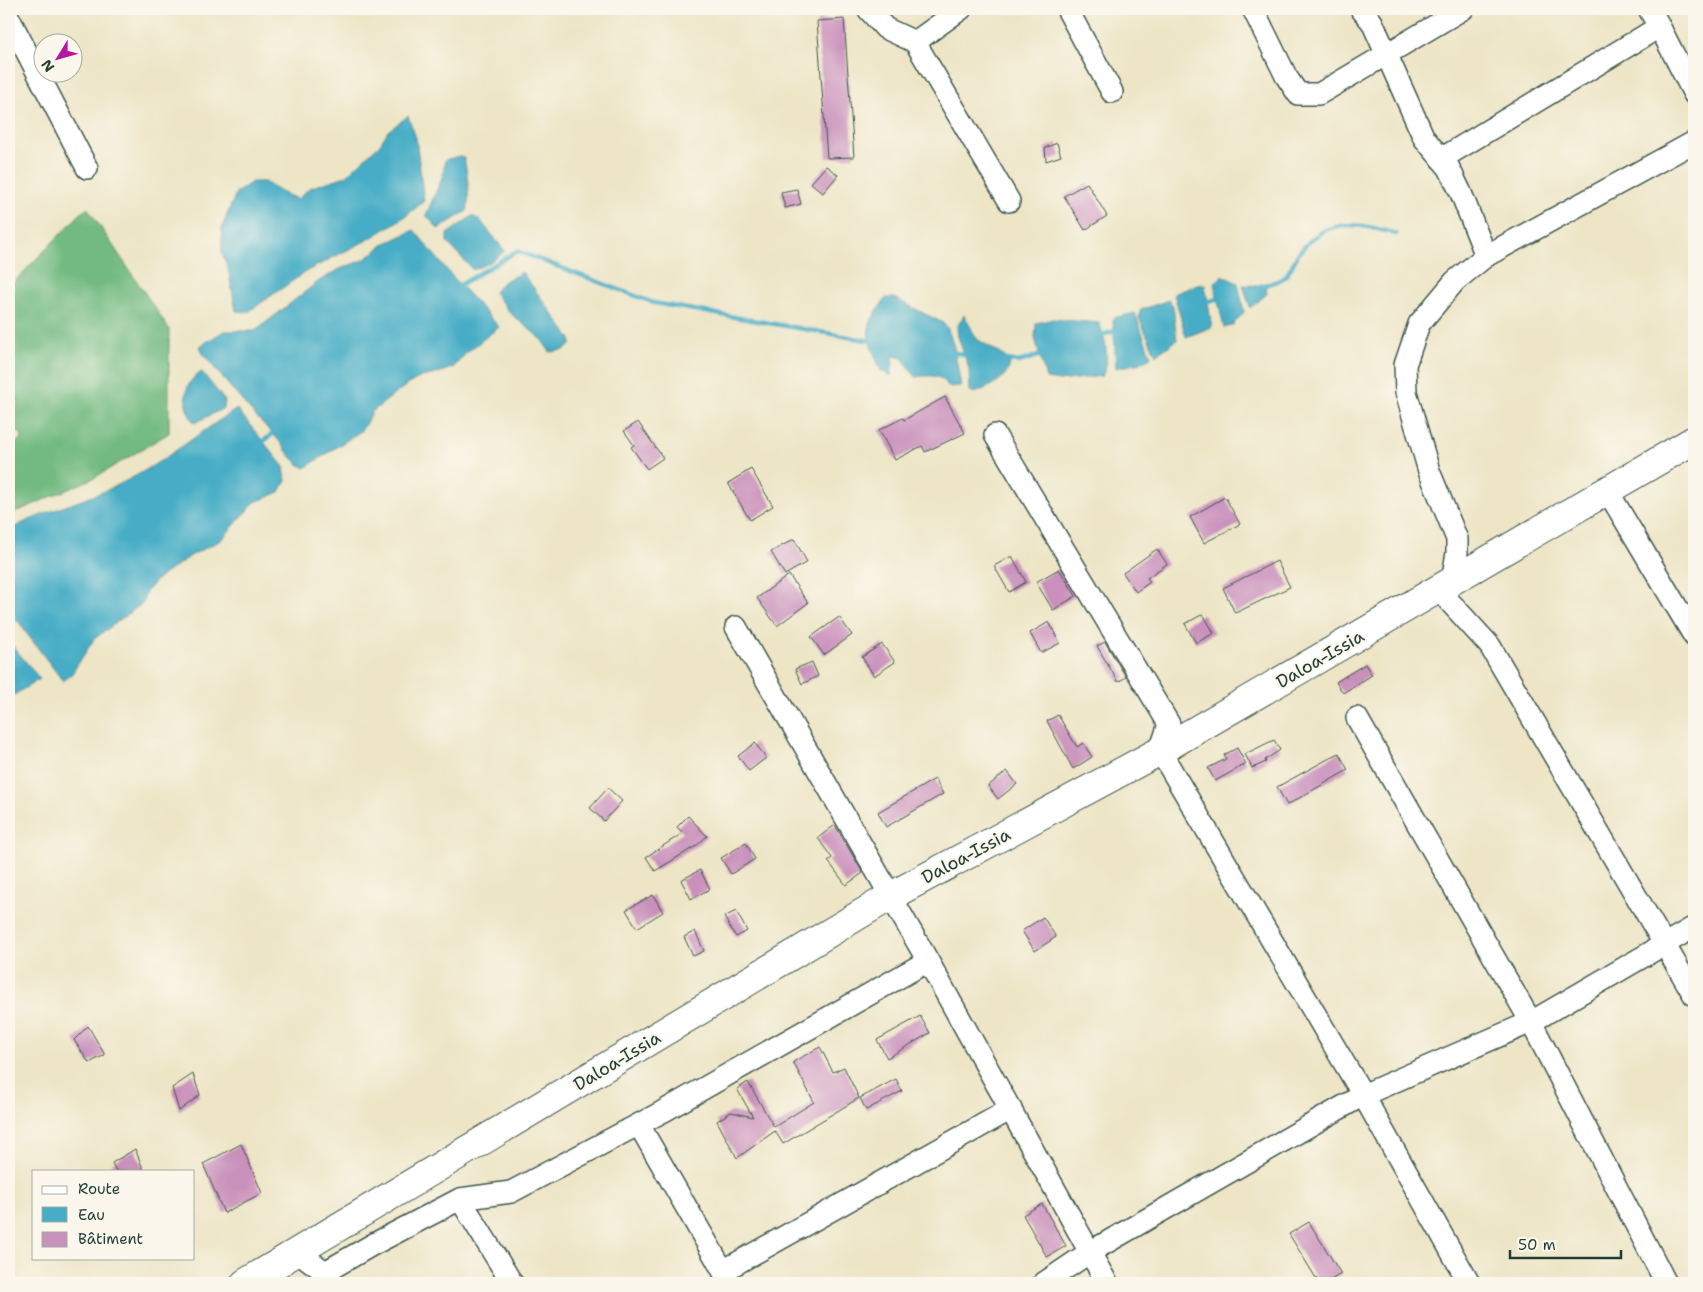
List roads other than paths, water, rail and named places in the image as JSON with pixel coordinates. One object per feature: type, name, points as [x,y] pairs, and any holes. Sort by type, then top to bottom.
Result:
[{"type":"main road","name":"Daloa-Issia","points":[[245,1283],[889,897],[1160,751],[1694,440]]},
{"type":"street","points":[[868,9],[885,28],[915,42],[1009,201]]},
{"type":"street","points":[[915,42],[961,9]]},
{"type":"street","points":[[1067,9],[1112,92]]},
{"type":"street","points":[[1254,9],[1286,76],[1298,94],[1319,94],[1462,9]]},
{"type":"street","points":[[1361,9],[1372,22],[1424,138],[1441,159],[1461,193],[1486,256]]},
{"type":"street","points":[[1441,159],[1654,16],[1694,94]]},
{"type":"street","points":[[9,18],[88,168]]},
{"type":"street","points":[[1694,142],[1486,256],[1455,281],[1419,324],[1405,365],[1406,392],[1412,418],[1429,471],[1457,539],[1457,553],[1445,585],[1490,646],[1694,995]]},
{"type":"street","points":[[995,435],[1169,724],[1160,751],[1363,1095],[1469,1283]]},
{"type":"street","points":[[1607,490],[1694,636]]},
{"type":"street","points":[[736,627],[889,897],[928,961],[1107,1283]]},
{"type":"street","points":[[1357,718],[1531,1022],[1666,1283]]},
{"type":"street","points":[[1044,1283],[1090,1252],[1363,1095],[1531,1022],[1694,927]]},
{"type":"street","points":[[298,1252],[325,1272],[460,1199],[511,1192],[639,1124],[928,961]]},
{"type":"street","points":[[639,1124],[727,1277],[1011,1109]]},
{"type":"street","points":[[460,1199],[512,1283]]},
{"type":"water","points":[[408,116],[416,138],[424,201],[406,216],[369,239],[307,271],[248,312],[236,311],[228,268],[222,253],[222,227],[236,193],[252,182],[265,182],[280,192],[298,199],[309,188],[346,176],[380,144],[388,131]]},
{"type":"water","points":[[459,156],[464,158],[467,172],[467,211],[438,229],[426,215],[443,175],[445,160]]},
{"type":"water","points":[[472,216],[480,220],[505,251],[489,263],[473,270],[447,242],[447,234]]},
{"type":"water","points":[[414,230],[452,276],[499,327],[466,353],[454,367],[421,377],[408,384],[373,411],[361,431],[305,468],[292,458],[274,435],[237,396],[203,354],[200,346],[224,331],[255,331],[319,281],[340,269],[365,259],[386,243]]},
{"type":"water","points":[[522,272],[571,339],[571,345],[564,350],[550,352],[541,339],[510,313],[494,292],[503,282]]},
{"type":"water","points":[[1223,276],[1238,283],[1244,312],[1233,325],[1224,328],[1214,283]]},
{"type":"water","points":[[1199,284],[1205,285],[1212,327],[1186,337],[1174,294]]},
{"type":"water","points":[[1243,285],[1266,286],[1267,294],[1250,308]]},
{"type":"water","points":[[886,298],[894,298],[943,323],[948,329],[954,347],[961,386],[948,387],[943,380],[934,376],[916,377],[902,358],[893,356],[891,376],[881,371],[872,349],[869,327]]},
{"type":"water","points":[[1169,300],[1173,306],[1177,340],[1156,355],[1139,318],[1140,310]]},
{"type":"water","points":[[1135,313],[1151,357],[1140,363],[1116,368],[1113,318]]},
{"type":"water","points":[[964,315],[977,339],[1003,355],[1010,364],[1001,379],[975,393],[970,391],[969,369],[958,337],[957,327]]},
{"type":"water","points":[[1053,319],[1099,323],[1107,357],[1105,371],[1102,376],[1059,381],[1046,379],[1035,338],[1036,323]]},
{"type":"water","points":[[202,372],[225,401],[224,408],[195,423],[187,410],[186,395],[190,382]]},
{"type":"water","points":[[237,409],[284,467],[286,481],[280,492],[255,502],[221,540],[192,555],[155,581],[146,592],[143,603],[94,639],[71,675],[63,681],[24,630],[9,606],[9,530],[37,517],[108,490],[137,475]]},
{"type":"water","points":[[12,645],[40,679],[9,698],[9,646]]},
{"type":"waterway","points":[[1257,287],[1276,282],[1285,277],[1299,253],[1310,241],[1321,232],[1332,227],[1356,225],[1396,234]]},
{"type":"waterway","points":[[455,288],[517,251],[654,303],[872,341]]},
{"type":"waterway","points":[[1204,303],[1221,298]]},
{"type":"waterway","points":[[1099,336],[1118,330]]},
{"type":"waterway","points":[[951,352],[968,355]]},
{"type":"waterway","points":[[1001,359],[1019,362],[1044,354]]},
{"type":"waterway","points":[[260,444],[275,432]]},
{"type":"waterway","points":[[9,625],[20,616]]}]
